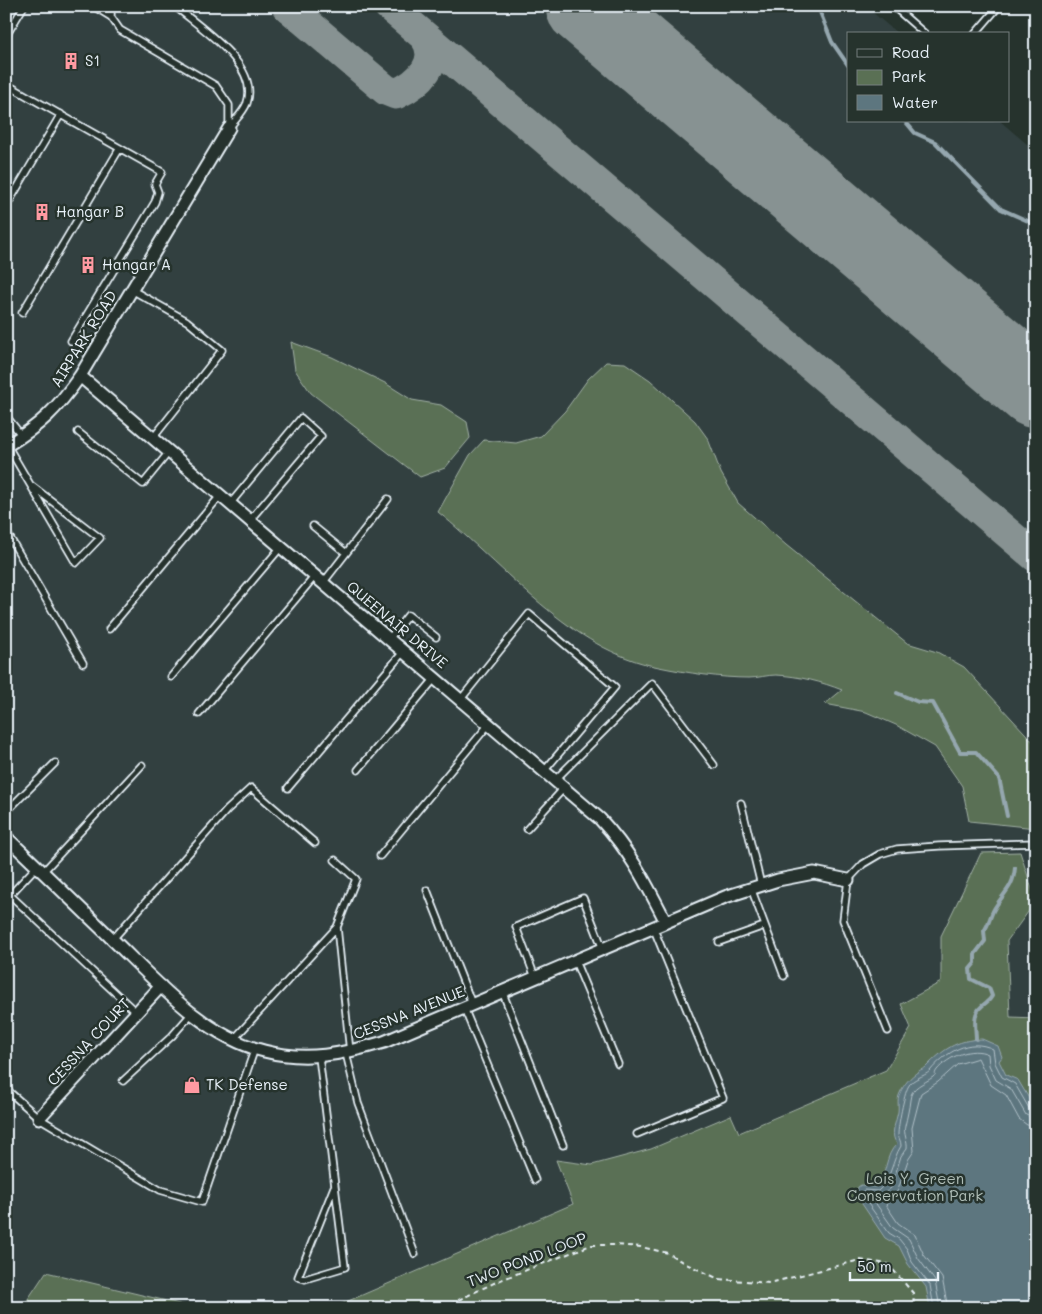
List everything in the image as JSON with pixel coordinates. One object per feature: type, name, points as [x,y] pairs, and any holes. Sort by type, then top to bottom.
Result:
[{"type":"street","name":"AIRPARK ROAD","points":[[6,445],[22,436],[59,406],[80,376],[229,128]]},
{"type":"street","name":"QUEENAIR DRIVE","points":[[80,376],[560,783],[618,838],[634,860],[666,922]]},
{"type":"street","name":"CESSNA AVENUE","points":[[6,837],[161,986],[215,1030],[255,1048],[287,1055],[319,1057],[348,1052],[384,1042],[725,897],[756,887],[814,873],[848,880]]},
{"type":"street","name":"CESSNA COURT","points":[[39,1118],[161,986]]},
{"type":"lane","points":[[6,36],[24,6]]},
{"type":"lane","points":[[93,6],[111,17],[120,30],[216,86],[229,105],[229,128]]},
{"type":"lane","points":[[111,6],[111,17]]},
{"type":"lane","points":[[176,6],[233,57],[245,73],[249,90],[246,104],[229,128]]},
{"type":"lane","points":[[893,6],[923,32]]},
{"type":"lane","points":[[899,12],[904,6]]},
{"type":"lane","points":[[978,32],[999,6]]},
{"type":"lane","points":[[7,85],[162,172],[155,184],[158,192],[155,202],[71,341]]},
{"type":"lane","points":[[6,207],[60,114]]},
{"type":"lane","points":[[22,313],[120,148]]},
{"type":"lane","points":[[132,290],[187,321],[222,350],[153,438]]},
{"type":"lane","points":[[6,416],[22,436]]},
{"type":"lane","points":[[230,504],[301,418],[321,436],[250,520]]},
{"type":"lane","points":[[78,432],[143,484],[169,452]]},
{"type":"lane","points":[[6,445],[76,563],[100,538],[32,486]]},
{"type":"lane","points":[[109,629],[220,496]]},
{"type":"lane","points":[[200,714],[319,579],[346,553],[388,499]]},
{"type":"lane","points":[[313,526],[346,553]]},
{"type":"lane","points":[[6,531],[83,664]]},
{"type":"lane","points":[[171,677],[281,548]]},
{"type":"lane","points":[[461,699],[529,614],[615,687],[545,770]]},
{"type":"lane","points":[[389,639],[408,615],[436,637]]},
{"type":"lane","points":[[288,788],[404,650]]},
{"type":"lane","points":[[358,770],[436,677]]},
{"type":"lane","points":[[527,829],[560,783],[652,683],[714,765]]},
{"type":"lane","points":[[380,856],[490,723]]},
{"type":"lane","points":[[6,812],[55,763]]},
{"type":"lane","points":[[136,1013],[10,895],[40,869],[142,765]]},
{"type":"lane","points":[[113,939],[227,810],[251,788],[315,843]]},
{"type":"lane","points":[[741,803],[764,926],[784,976]]},
{"type":"lane","points":[[888,1031],[844,920],[848,880],[863,864],[880,854],[897,850],[938,846],[1036,843]]},
{"type":"lane","points":[[234,1039],[337,927],[356,880],[335,860]]},
{"type":"lane","points":[[427,890],[468,1006],[536,1180]]},
{"type":"lane","points":[[535,977],[516,927],[583,898],[603,949]]},
{"type":"lane","points":[[719,942],[764,926]]},
{"type":"lane","points":[[337,927],[348,1052],[358,1103],[415,1254]]},
{"type":"lane","points":[[637,1134],[723,1098],[653,927]]},
{"type":"lane","points":[[575,960],[618,1064]]},
{"type":"lane","points":[[502,991],[563,1145]]},
{"type":"lane","points":[[123,1082],[172,1036],[193,1012]]},
{"type":"lane","points":[[6,1089],[39,1118],[160,1190],[202,1202],[255,1048]]},
{"type":"lane","points":[[319,1057],[345,1267],[306,1279],[298,1277],[334,1187]]},
{"type":"path","name":"TWO POND LOOP","points":[[442,1308],[498,1281],[592,1245],[641,1247],[668,1253],[684,1263],[719,1279],[770,1283],[860,1260],[888,1264],[914,1293],[914,1308]]},
{"type":"shaded area","points":[[6,6],[865,6],[896,32],[847,32],[847,122],[1001,122],[1036,152],[1036,814],[957,723],[826,703],[866,712],[896,725],[935,747],[962,786],[969,821],[1036,828],[1036,899],[1020,852],[941,936],[941,982],[902,1004],[912,1028],[886,1070],[738,1133],[731,1115],[651,1149],[592,1165],[557,1160],[573,1204],[332,1308],[195,1308],[46,1272],[22,1308],[6,1308]]},
{"type":"shaded area","points":[[1036,901],[1036,1018],[1010,1017],[1007,941]]},
{"type":"green space","points":[[291,342],[332,357],[385,383],[412,400],[441,405],[467,422],[470,438],[445,468],[420,477],[311,393],[295,370]]},
{"type":"green space","points":[[606,362],[625,363],[650,380],[695,421],[708,439],[721,473],[738,503],[786,545],[907,643],[937,652],[964,667],[1036,745],[1036,828],[969,821],[962,786],[935,747],[896,725],[866,712],[825,704],[842,690],[818,682],[793,677],[776,675],[752,678],[727,677],[659,667],[627,658],[597,644],[541,604],[438,512],[470,455],[484,440],[516,443],[541,436],[565,411],[588,379]]},
{"type":"green space","name":"Lois Y. Green Conservation Park","points":[[1020,852],[1036,901],[1007,941],[1010,1017],[1036,1018],[1036,1308],[332,1308],[573,1204],[556,1160],[592,1165],[651,1149],[731,1115],[739,1133],[886,1070],[911,1028],[901,1004],[941,982],[941,936],[981,853]]},
{"type":"green space","points":[[46,1272],[196,1308],[22,1308]]},
{"type":"water","points":[[982,1039],[998,1046],[1002,1057],[999,1061],[1006,1075],[1018,1080],[1036,1110],[1036,1308],[930,1308],[926,1287],[908,1264],[899,1246],[885,1238],[856,1195],[858,1187],[861,1185],[876,1187],[883,1177],[890,1154],[897,1144],[893,1134],[898,1113],[898,1098],[908,1081],[950,1047],[964,1041]]},
{"type":"waterway","points":[[815,6],[820,12],[832,42],[847,64]]},
{"type":"waterway","points":[[906,122],[915,133],[935,142],[1001,209],[1028,221],[1036,227]]},
{"type":"waterway","points":[[897,693],[918,702],[933,703],[960,752],[976,752],[999,778],[1007,816]]},
{"type":"waterway","points":[[976,1039],[976,1014],[992,996],[989,988],[971,979],[970,969],[975,963],[975,954],[985,941],[984,931],[992,912],[1010,885],[1015,868]]},
{"type":"taxiway","points":[[287,6],[386,90],[396,94],[420,78],[426,71],[431,55],[430,46],[425,37]]},
{"type":"taxiway","points":[[389,6],[1036,557]]},
{"type":"taxiway","points":[[584,6],[618,34]]},
{"type":"runway","points":[[585,6],[1036,389]]},
{"type":"place","name":"S1","points":[[71,61]]},
{"type":"place","name":"Hangar B","points":[[42,212]]},
{"type":"place","name":"Hangar A","points":[[88,265]]},
{"type":"place","name":"TK Defense","points":[[192,1085]]}]
